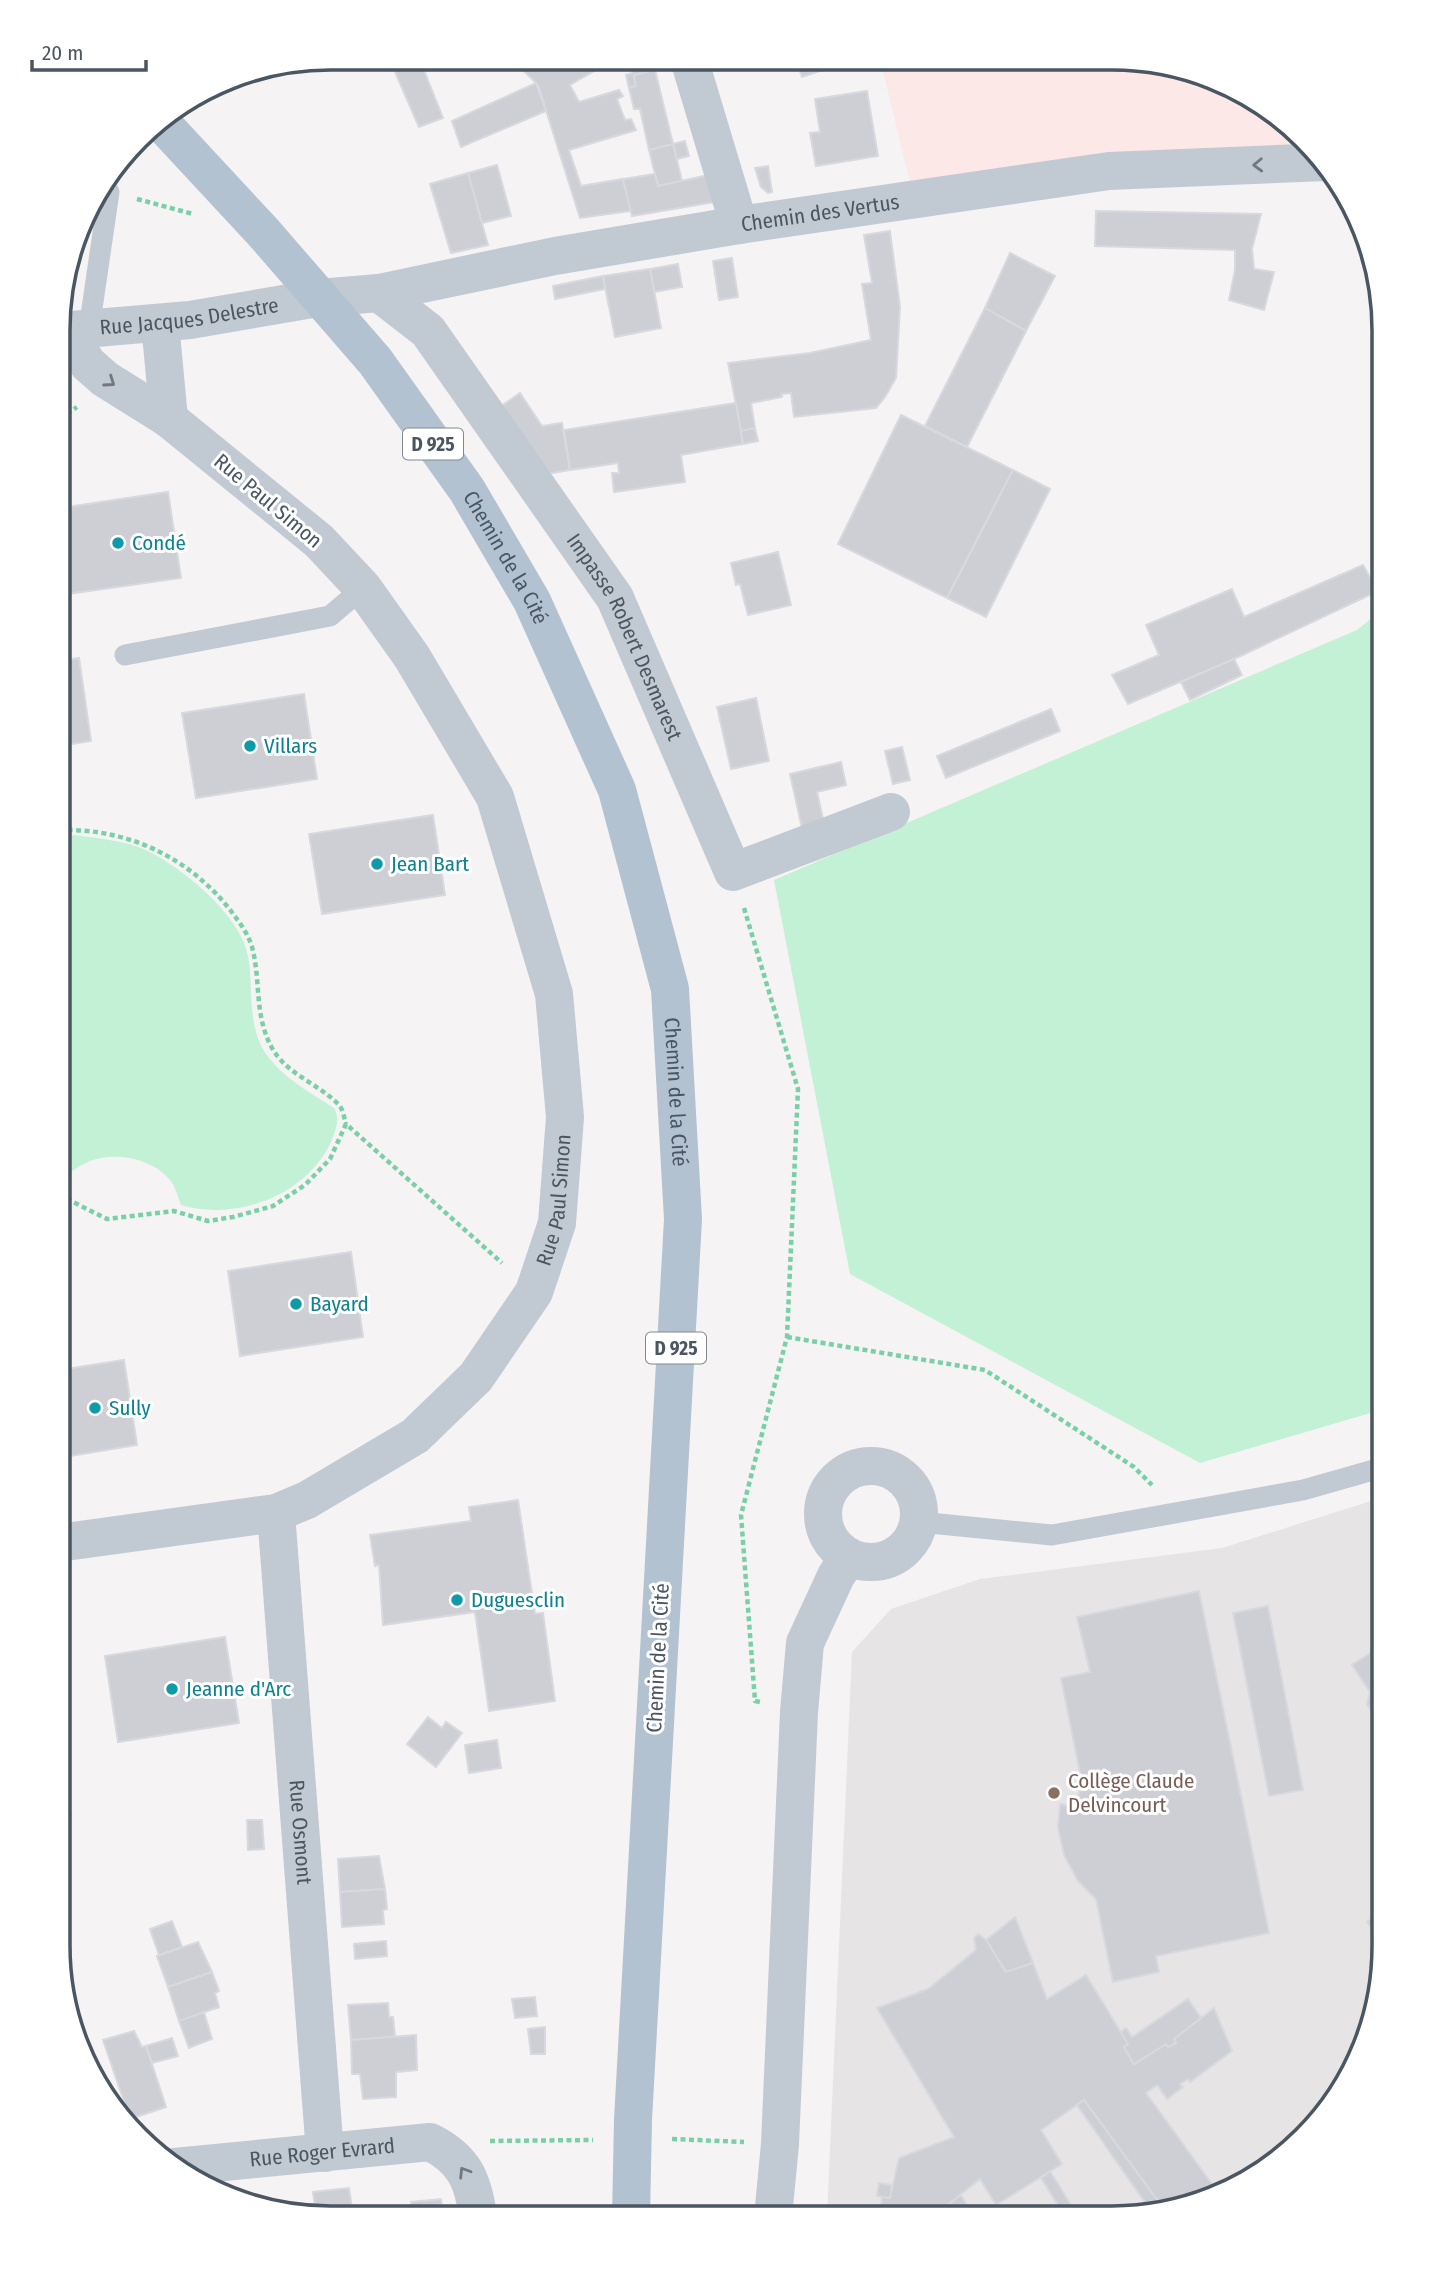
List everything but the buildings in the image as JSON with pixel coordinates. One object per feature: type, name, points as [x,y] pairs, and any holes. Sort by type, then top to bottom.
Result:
[{"type":"main road","name":"Chemin de la Cité","points":[[167,128],[263,232],[374,361],[467,490],[532,601],[617,790],[670,989],[683,1219],[634,2106],[631,2206]]},
{"type":"street","points":[[692,70],[738,225]]},
{"type":"street","name":"Chemin des Vertus","points":[[318,298],[379,293],[555,256],[738,225],[1109,171],[1310,163]]},
{"type":"street","name":"Impasse Robert Desmarest","points":[[379,293],[428,331],[615,597],[733,873]]},
{"type":"street","name":"Rue Jacques Delestre","points":[[72,331],[224,316],[318,298]]},
{"type":"street","points":[[160,323],[169,419]]},
{"type":"street","name":"Rue Paul Simon","points":[[70,1541],[276,1513],[307,1500],[415,1436],[476,1377],[534,1292],[557,1223],[565,1117],[554,993],[495,797],[412,657],[363,588],[319,541],[169,419],[105,379],[88,364],[72,331]]},
{"type":"street","points":[[733,873],[891,812]]},
{"type":"street","points":[[873,1465],[889,1469],[903,1477],[913,1490],[919,1505],[919,1522],[905,1549],[892,1558],[863,1562],[848,1558],[835,1547],[826,1534],[822,1518],[823,1501],[830,1486],[842,1475],[857,1467],[873,1465]]},
{"type":"street","name":"Rue Osmont","points":[[276,1513],[326,2153]]},
{"type":"street","points":[[774,2206],[780,2144],[799,1712],[805,1643],[836,1576],[848,1558]]},
{"type":"street","points":[[430,2142],[452,2153],[474,2187],[477,2206]]},
{"type":"street","name":"Rue Roger Evrard","points":[[192,2166],[430,2142]]},
{"type":"lane","points":[[72,331],[104,202]]},
{"type":"lane","points":[[125,655],[330,616],[363,588]]},
{"type":"lane","points":[[919,1522],[1052,1535],[1303,1490],[1372,1470]]},
{"type":"path","points":[[111,190],[199,215]]},
{"type":"path","points":[[70,830],[113,834],[158,849],[191,870],[221,899],[246,930],[253,948],[261,1024],[272,1049],[290,1069],[340,1106],[346,1124],[534,1292]]},
{"type":"path","points":[[733,873],[799,1089],[787,1337],[741,1515],[755,1701],[799,1712]]},
{"type":"path","points":[[70,1200],[107,1219],[174,1210],[208,1221],[273,1206],[305,1185],[330,1159],[346,1124]]},
{"type":"path","points":[[787,1337],[985,1370],[1134,1467],[1177,1511]]},
{"type":"path","points":[[667,2139],[694,2138],[780,2144]]},
{"type":"path","points":[[430,2142],[597,2140]]},
{"type":"shaded area","points":[[883,70],[1112,70],[1162,75],[1211,90],[1242,105],[1270,124],[1305,156],[911,186]]},
{"type":"shaded area","name":"Collège Claude Delvincourt","points":[[1372,1501],[1370,1980],[1358,2029],[1337,2076],[1296,2130],[1270,2152],[1227,2179],[1179,2197],[1146,2204],[1112,2206],[827,2206],[852,1652],[891,1609],[980,1579],[1222,1548]]},
{"type":"green space","points":[[1372,618],[1372,1413],[1200,1463],[850,1274],[774,880],[1357,630]]},
{"type":"green space","points":[[70,835],[125,843],[156,855],[206,892],[234,924],[248,956],[253,1020],[260,1044],[281,1071],[334,1108],[337,1117],[332,1140],[318,1162],[286,1191],[245,1207],[202,1209],[181,1205],[172,1182],[162,1172],[143,1162],[109,1157],[70,1171]]},
{"type":"place","name":"Condé","points":[[118,543]]},
{"type":"place","name":"Villars","points":[[250,746]]},
{"type":"place","name":"Jean Bart","points":[[377,864]]},
{"type":"place","name":"Bayard","points":[[296,1304]]},
{"type":"place","name":"Sully","points":[[95,1408]]},
{"type":"place","name":"Duguesclin","points":[[457,1600]]},
{"type":"place","name":"Jeanne d'Arc","points":[[172,1689]]},
{"type":"place","name":"Collège Claude Delvincourt","points":[[1054,1793]]}]
